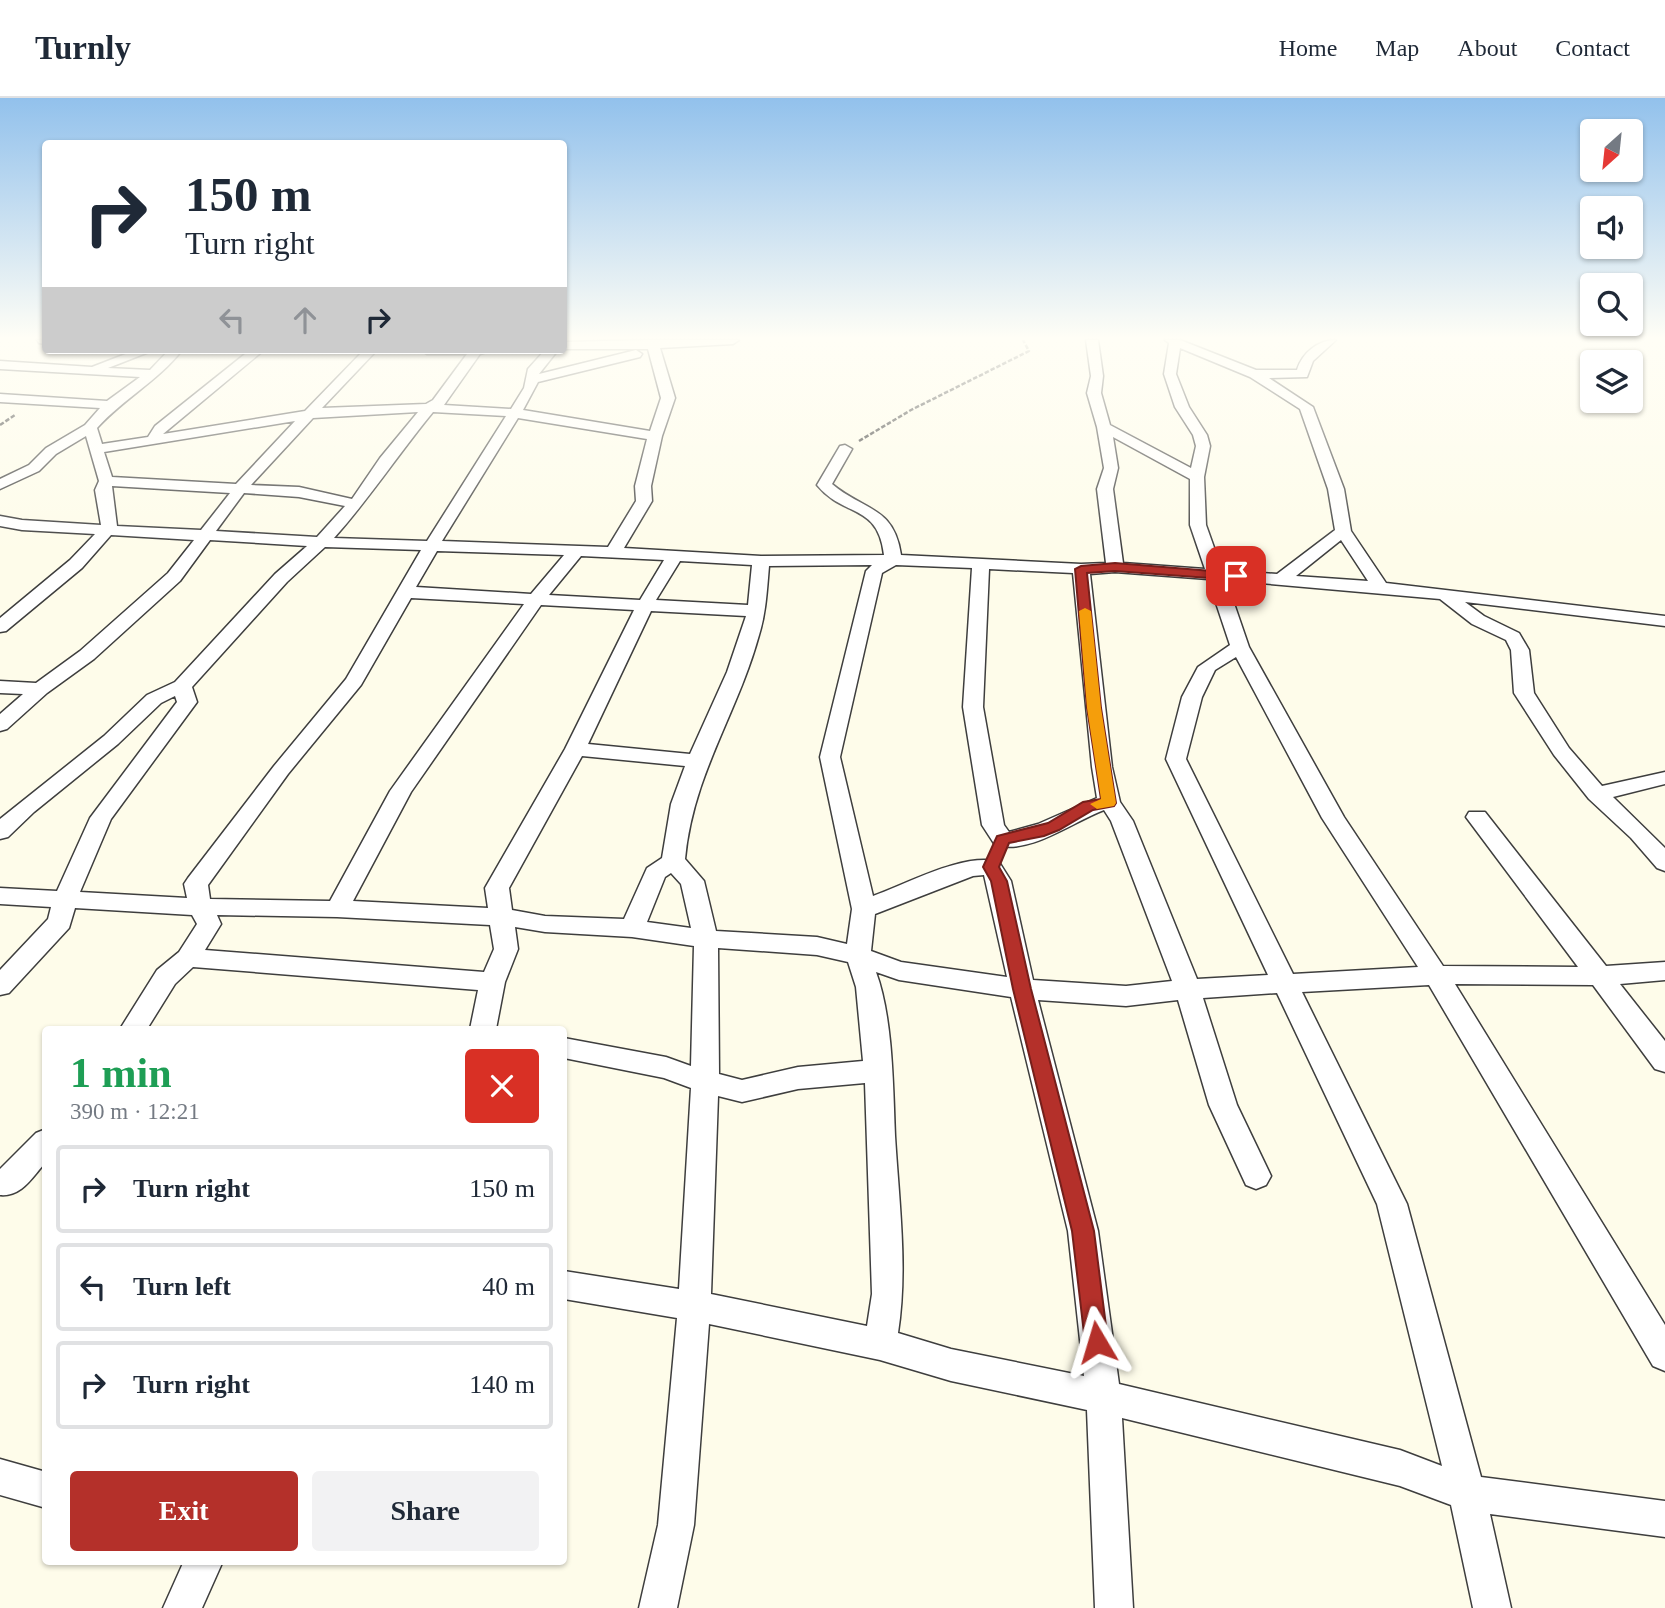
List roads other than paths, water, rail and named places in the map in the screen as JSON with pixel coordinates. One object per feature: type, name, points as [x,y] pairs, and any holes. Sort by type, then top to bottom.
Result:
[{"type":"street","points":[[0,485],[34,468],[51,452],[90,428],[105,410]]},
{"type":"street","points":[[153,439],[160,429],[183,410]]},
{"type":"street","points":[[0,725],[40,689],[87,655],[174,577],[249,477],[312,410]]},
{"type":"street","points":[[97,449],[309,414],[348,410]]},
{"type":"street","points":[[0,832],[26,807],[111,740],[154,699],[182,686],[281,578],[321,542],[356,504],[385,461],[427,410]]},
{"type":"street","points":[[464,410],[515,414],[655,436]]},
{"type":"street","points":[[136,1026],[166,977],[188,958],[209,924],[200,907],[196,884],[281,770],[354,681],[432,545],[517,410]]},
{"type":"street","points":[[613,552],[644,500],[643,486],[664,410]]},
{"type":"street","points":[[1099,410],[1111,468],[1105,489],[1115,567]]},
{"type":"street","points":[[1184,410],[1200,435],[1203,446],[1197,477],[1198,525],[1240,647],[1333,818],[1436,975],[1665,1355]]},
{"type":"street","points":[[1307,410],[1336,489],[1343,531],[1381,587]]},
{"type":"street","points":[[1104,427],[1197,477]]},
{"type":"street","points":[[90,428],[106,481],[103,490],[109,528]]},
{"type":"street","points":[[845,449],[824,485],[833,494],[880,517],[892,538],[893,560]]},
{"type":"street","points":[[106,481],[299,492],[356,504]]},
{"type":"street","points":[[0,521],[22,525],[321,542],[613,552],[761,561],[893,560],[1081,569],[1115,567],[1381,587],[1665,621]]},
{"type":"street","points":[[0,541],[22,525]]},
{"type":"street","points":[[0,627],[76,564],[109,528]]},
{"type":"street","points":[[1281,579],[1343,531]]},
{"type":"street","points":[[337,909],[401,791],[536,598],[576,551]]},
{"type":"street","points":[[484,1026],[492,982],[506,949],[497,888],[575,750],[645,605],[674,557]]},
{"type":"street","points":[[880,1344],[888,1294],[878,1072],[869,987],[858,956],[864,909],[830,757],[874,572],[893,560]]},
{"type":"street","points":[[658,1608],[676,1525],[694,1306],[705,1082],[706,939],[692,881],[673,861],[674,832],[696,761],[748,644],[761,561]]},
{"type":"street","points":[[981,564],[974,707],[999,881],[1022,989],[1083,1231],[1104,1397],[1114,1608]]},
{"type":"street","points":[[1081,569],[1094,708],[1109,803],[1122,821],[1188,989],[1223,1105],[1256,1176]]},
{"type":"street","points":[[404,592],[755,611]]},
{"type":"street","points":[[1444,595],[1478,620],[1513,637],[1520,650],[1524,693],[1561,751],[1597,794],[1665,863]]},
{"type":"street","points":[[1640,620],[1665,633]]},
{"type":"street","points":[[1240,647],[1207,667],[1192,697],[1177,759],[1283,984],[1392,1204],[1467,1493],[1492,1608]]},
{"type":"street","points":[[0,986],[60,922],[64,901],[101,818],[187,702],[182,686]]},
{"type":"street","points":[[0,687],[40,689]]},
{"type":"street","points":[[575,750],[696,761]]},
{"type":"street","points":[[1597,794],[1665,778]]},
{"type":"street","points":[[864,909],[970,868],[1034,834],[1054,827],[1088,806],[1109,803]]},
{"type":"street","points":[[1477,817],[1665,1061]]},
{"type":"street","points":[[632,928],[655,873],[673,861]]},
{"type":"street","points":[[0,896],[200,907],[337,909],[503,917],[545,924],[632,928],[706,939],[817,946],[858,956],[899,971],[983,981],[1022,989],[1126,996],[1188,989],[1436,975],[1600,976],[1665,971]]},
{"type":"street","points":[[188,958],[492,982]]},
{"type":"street","points":[[567,1049],[666,1068],[705,1082],[742,1091],[798,1078],[878,1072]]},
{"type":"street","points":[[0,1182],[9,1183],[42,1146]]},
{"type":"street","points":[[567,1285],[694,1306],[880,1344],[951,1365],[1104,1397],[1400,1468],[1467,1493],[1665,1519]]},
{"type":"street","points":[[0,1478],[42,1489]]},
{"type":"street","points":[[182,1608],[202,1565]]}]
